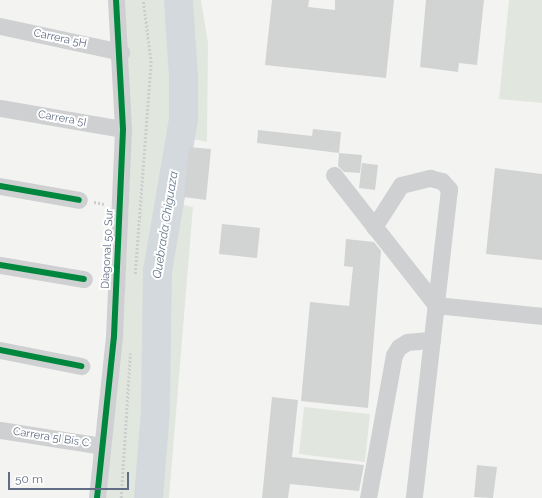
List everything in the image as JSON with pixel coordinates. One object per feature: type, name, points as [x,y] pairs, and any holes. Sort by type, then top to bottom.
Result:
[{"type":"street","name":"Diagonal 50 Sur","points":[[97,498],[114,336],[123,129],[121,52],[116,0]]},
{"type":"street","name":"Carrera 5H","points":[[0,26],[121,52]]},
{"type":"street","name":"Carrera 5I","points":[[0,108],[123,129]]},
{"type":"street","points":[[334,175],[436,306],[542,316]]},
{"type":"street","points":[[374,227],[401,185],[430,178],[442,181],[449,189],[414,498]]},
{"type":"street","points":[[0,186],[79,200]]},
{"type":"street","points":[[0,266],[84,279]]},
{"type":"street","points":[[368,498],[394,355],[399,347],[407,342],[432,340]]},
{"type":"street","points":[[0,350],[81,366]]},
{"type":"street","name":"Carrera 5I Bis C","points":[[0,430],[102,446]]},
{"type":"path","points":[[135,279],[151,63],[143,0]]},
{"type":"path","points":[[79,200],[120,207]]},
{"type":"path","points":[[121,498],[131,350]]},
{"type":"shaded area","points":[[123,0],[201,0],[208,43],[207,142],[188,138],[176,203],[193,207],[169,498],[106,498],[124,308],[131,146],[128,55]]},
{"type":"shaded area","points":[[509,0],[542,0],[542,103],[499,99]]},
{"type":"shaded area","points":[[304,407],[370,414],[365,462],[299,454]]},
{"type":"building","points":[[272,0],[309,0],[308,7],[335,10],[335,0],[394,0],[386,78],[265,65]]},
{"type":"building","points":[[426,0],[484,0],[477,65],[459,63],[458,72],[420,67]]},
{"type":"building","points":[[313,129],[341,132],[339,153],[257,143],[258,130],[312,136]]},
{"type":"building","points":[[189,147],[211,149],[206,200],[184,197]]},
{"type":"building","points":[[339,153],[362,155],[360,173],[344,172],[338,166]]},
{"type":"building","points":[[362,163],[378,165],[375,190],[359,188]]},
{"type":"building","points":[[495,168],[542,174],[542,260],[486,254]]},
{"type":"building","points":[[222,224],[260,228],[257,258],[219,254]]},
{"type":"building","points":[[346,239],[374,242],[381,251],[368,408],[301,401],[310,302],[349,306],[353,267],[344,266]]},
{"type":"building","points":[[272,397],[298,400],[292,457],[364,465],[359,491],[290,484],[288,498],[262,498]]},
{"type":"building","points":[[477,465],[497,467],[493,498],[474,497]]},
{"type":"waterway","name":"Quebrada Chiguaza","points":[[148,498],[155,409],[157,271],[183,119],[183,76],[178,0]]},
{"type":"cycle path","points":[[97,498],[114,336],[123,129],[116,0]]},
{"type":"cycle path","points":[[0,186],[79,200]]},
{"type":"cycle path","points":[[0,265],[84,279]]},
{"type":"cycle path","points":[[0,350],[81,366]]}]
